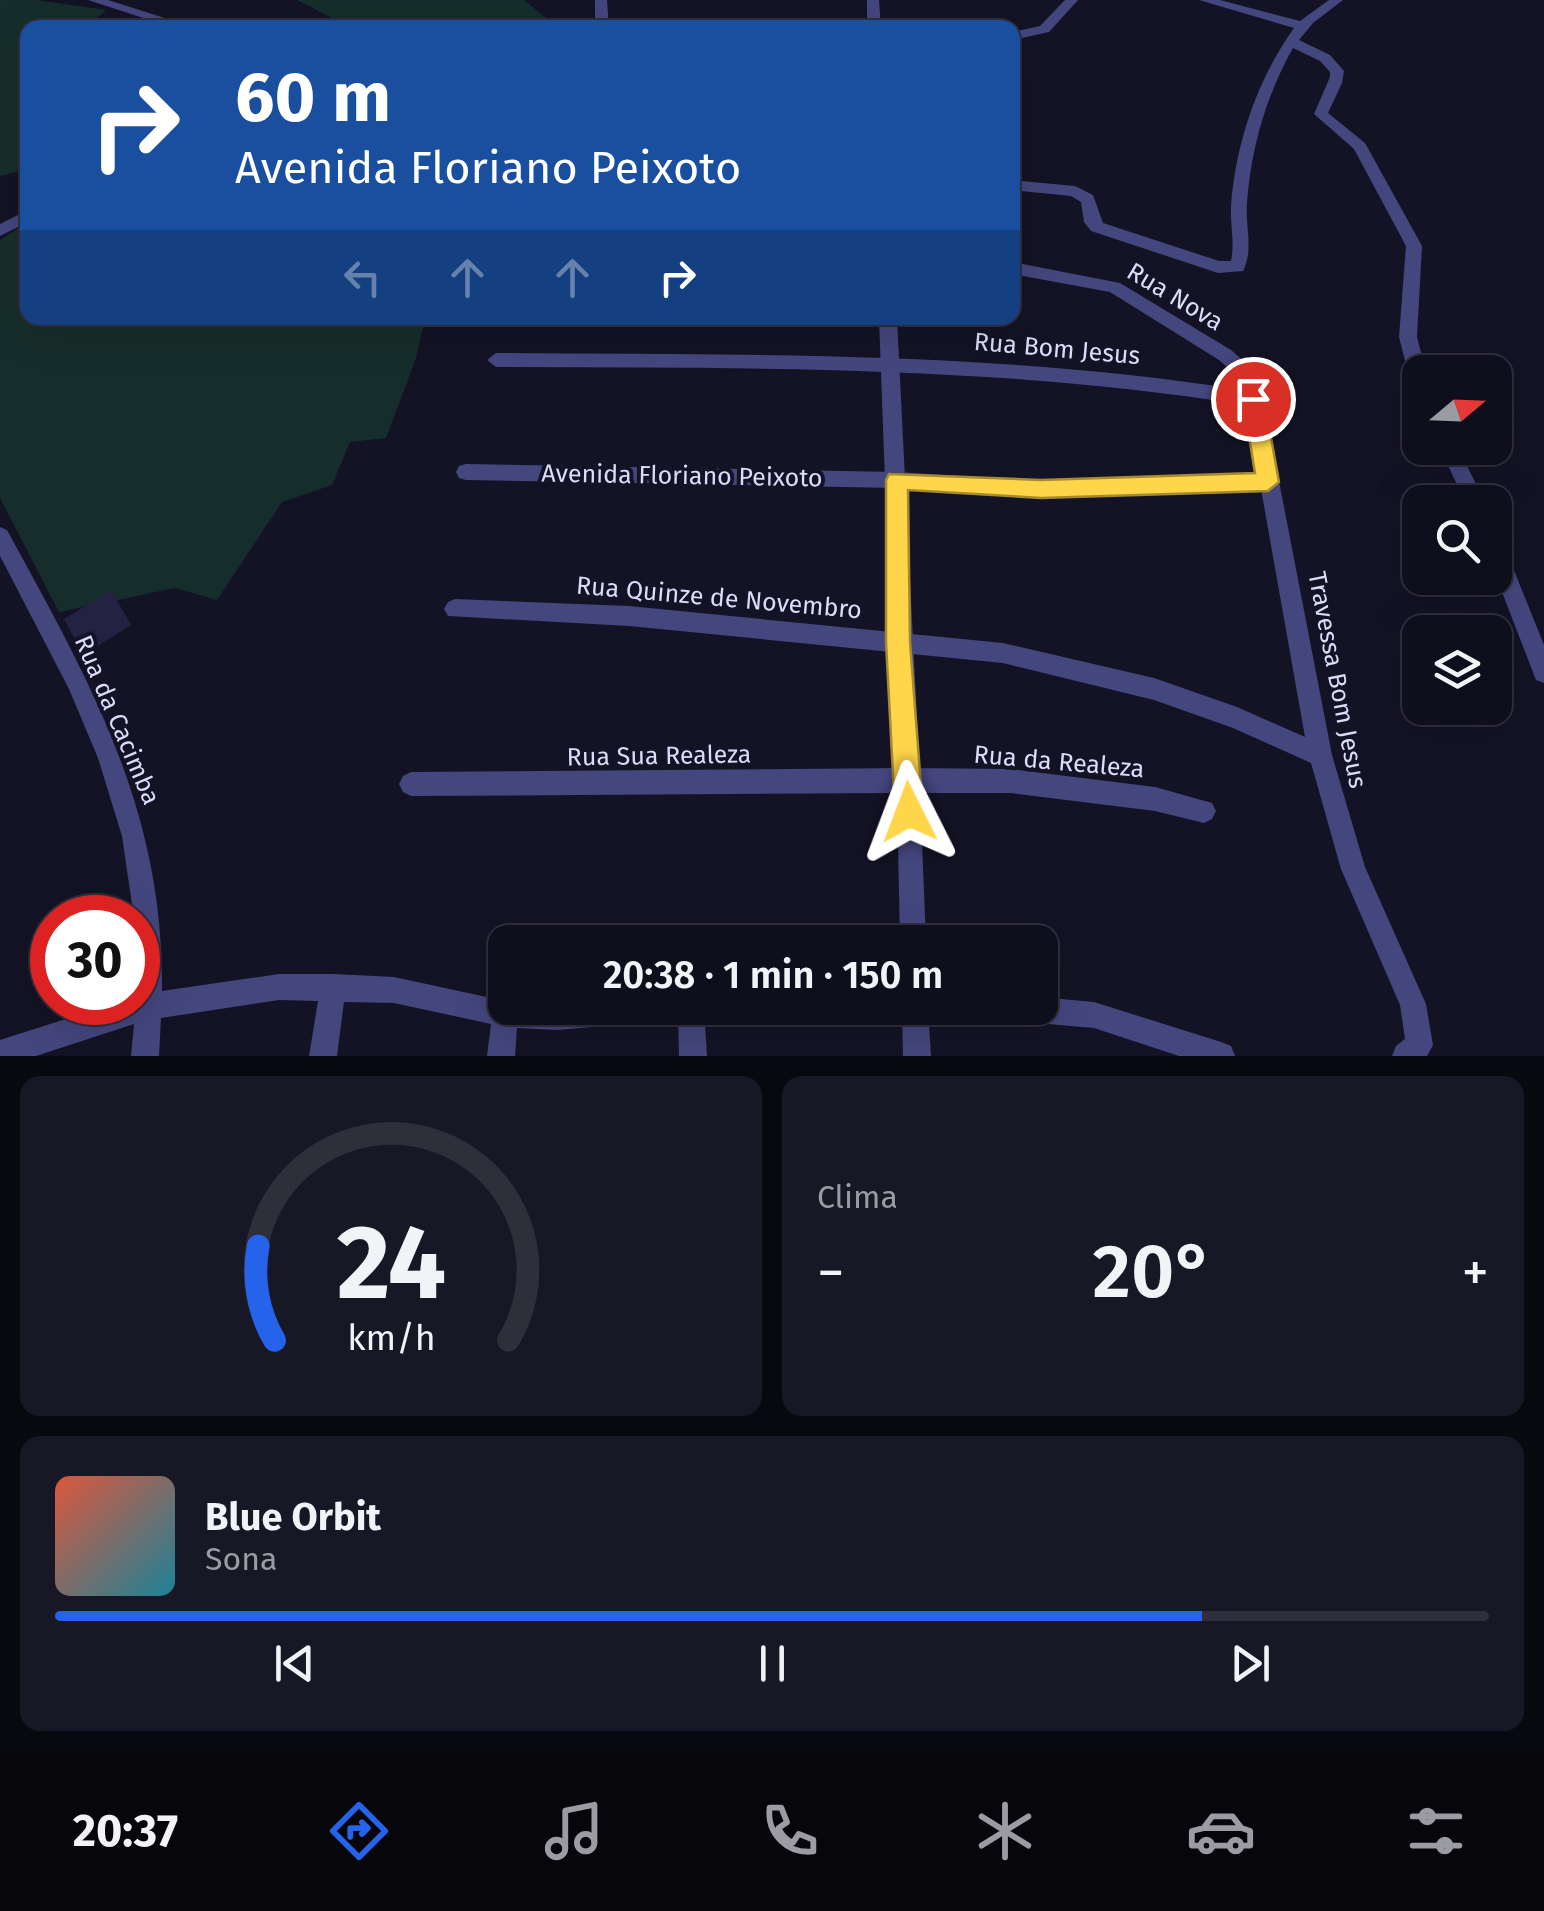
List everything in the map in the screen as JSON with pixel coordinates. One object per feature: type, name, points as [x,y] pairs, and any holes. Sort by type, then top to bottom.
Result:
[{"type":"street","points":[[94,0],[163,20]]},
{"type":"street","points":[[1020,35],[1038,33],[1072,0]]},
{"type":"street","points":[[1205,0],[1302,26]]},
{"type":"street","points":[[1020,185],[1082,194],[1091,205],[1092,222],[1104,230],[1218,268],[1237,267],[1241,260],[1238,209],[1251,133],[1276,67],[1302,26],[1337,0]]},
{"type":"street","points":[[1292,42],[1326,58],[1337,72],[1335,86],[1322,105],[1322,114],[1360,146],[1414,246],[1408,338],[1412,355]]},
{"type":"street","name":"Rua Nova","points":[[1020,269],[1114,287],[1246,373]]},
{"type":"street","points":[[888,325],[897,480],[898,642],[912,925]]},
{"type":"street","name":"Rua Bom Jesus","points":[[496,360],[890,364],[1102,376],[1253,399]]},
{"type":"street","name":"Travessa Bom Jesus","points":[[1246,373],[1289,576],[1320,755],[1353,870],[1413,1004],[1412,1050]]},
{"type":"street","name":"Avenida Floriano Peixoto","points":[[466,472],[897,480],[1041,489],[1268,482]]},
{"type":"street","name":"Rua da Cacimba","points":[[0,536],[103,745],[134,832],[146,895]]},
{"type":"street","points":[[1512,591],[1544,672]]},
{"type":"street","name":"Rua Quinze de Novembro","points":[[455,609],[628,616],[1003,653],[1102,674],[1236,718],[1320,755]]},
{"type":"street","name":"Rua Sua Realeza","points":[[410,784],[617,786],[908,780]]},
{"type":"street","name":"Rua da Realeza","points":[[908,780],[1011,781],[1154,799],[1204,810]]},
{"type":"street","points":[[160,1005],[280,987],[333,987],[394,990],[488,1009]]},
{"type":"street","points":[[323,1056],[333,987]]},
{"type":"street","points":[[1058,1012],[1094,1015],[1155,1044],[1221,1056]]},
{"type":"street","points":[[0,1054],[91,1025]]},
{"type":"street","name":"Rua da Cacimba","points":[[145,1056],[148,1025]]},
{"type":"street","points":[[502,1056],[504,1025]]},
{"type":"street","points":[[692,1025],[693,1056]]},
{"type":"street","points":[[916,1025],[917,1056]]},
{"type":"green space","points":[[0,0],[36,0],[106,10],[95,20],[20,20],[20,171],[0,176]]},
{"type":"green space","points":[[297,0],[524,0],[549,20],[336,20]]},
{"type":"green space","points":[[20,227],[20,325],[423,325],[416,358],[386,438],[350,442],[332,485],[282,502],[217,600],[175,588],[59,612],[0,498],[0,240]]},
{"type":"building","points":[[111,590],[131,625],[83,655],[64,619]]},
{"type":"route","points":[[909,812],[898,642],[897,480],[1041,489],[1268,482],[1253,399]]}]
